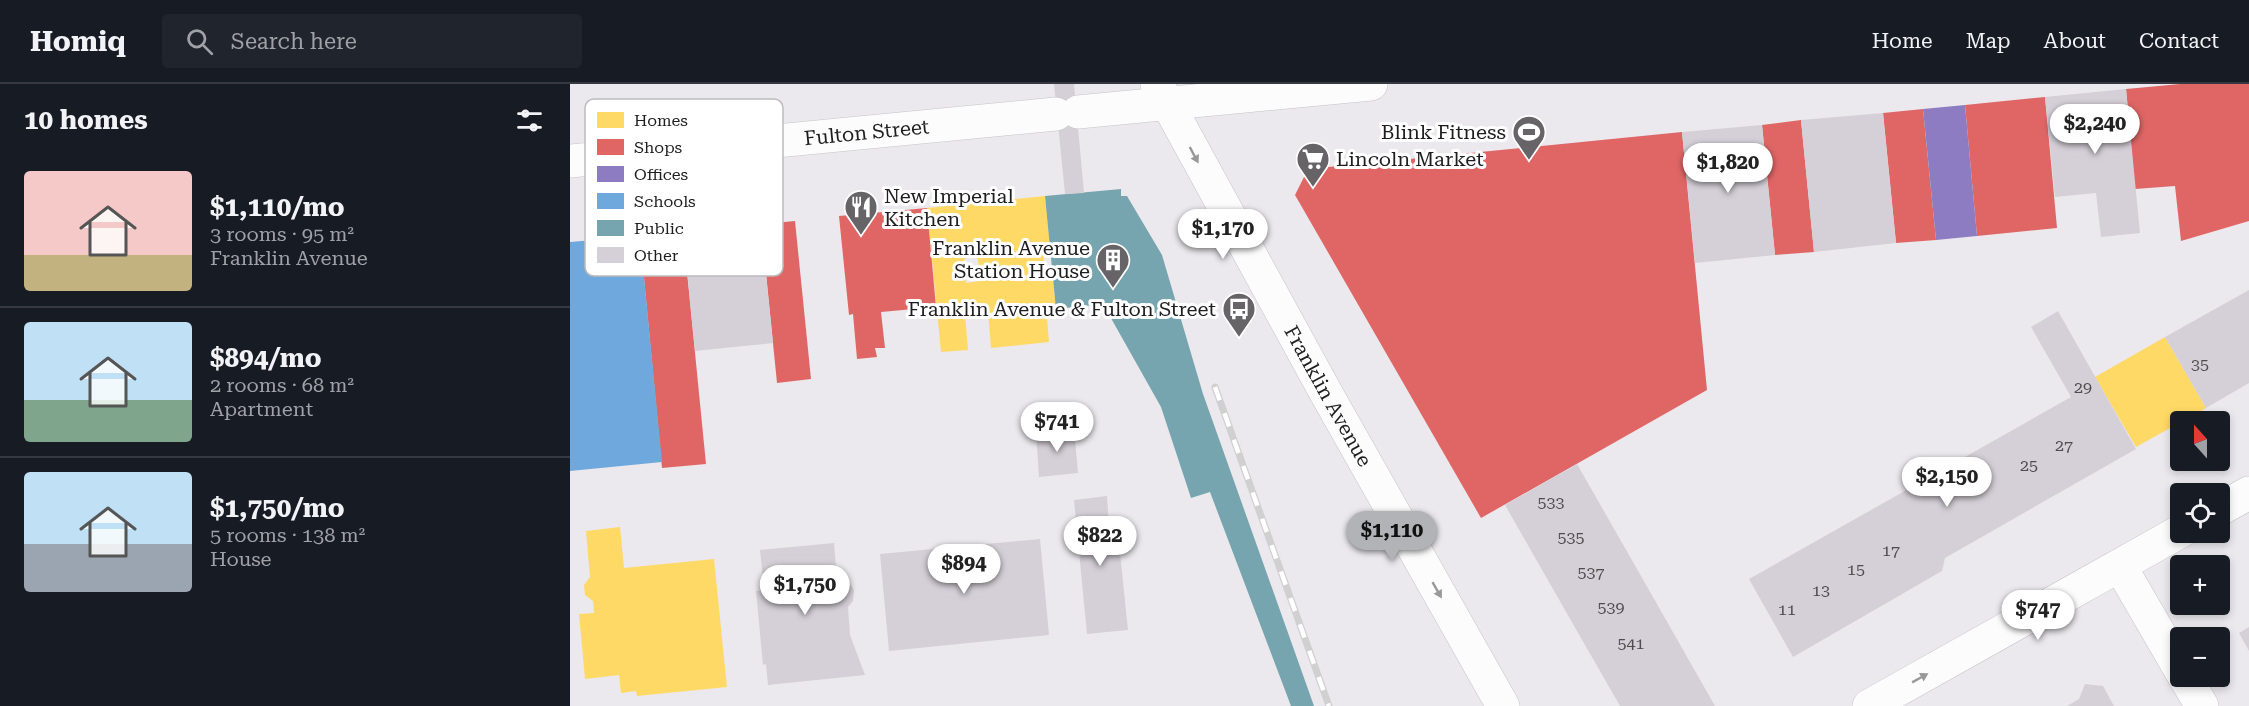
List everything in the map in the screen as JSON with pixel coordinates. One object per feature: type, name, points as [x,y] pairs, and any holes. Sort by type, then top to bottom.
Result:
[{"type":"street","name":"Fulton Street","points":[[783,140],[1067,113],[1162,94],[1371,84]]},
{"type":"street","name":"Franklin Avenue","points":[[1162,94],[1331,403],[1503,706]]},
{"type":"street","name":"Fulton Street","points":[[570,161],[585,160]]},
{"type":"street","points":[[2230,503],[2249,493]]},
{"type":"street","points":[[1869,706],[2170,537]]},
{"type":"street","points":[[2120,566],[2170,652]]},
{"type":"street","points":[[2191,687],[2202,706]]},
{"type":"building: Homes","points":[[1045,196],[1050,245],[1043,251],[1045,275],[1052,275],[1056,304],[1046,305],[1049,342],[991,348],[988,311],[965,314],[968,350],[941,352],[927,208]],"holes":[[[971,253],[978,259],[980,281],[966,283],[964,260]]]},
{"type":"building: Homes","points":[[2165,337],[2206,408],[2201,411],[2170,411],[2170,428],[2136,447],[2095,377]]},
{"type":"building: Homes","points":[[620,527],[624,568],[714,559],[727,687],[637,696],[636,691],[621,693],[619,675],[585,679],[579,614],[594,613],[593,601],[585,595],[584,585],[590,577],[586,531]]},
{"type":"building: Shops","points":[[2180,84],[2249,84],[2249,221],[2181,241],[2175,186],[2135,189],[2126,89]]},
{"type":"building: Shops","points":[[2045,97],[2057,228],[1977,236],[1965,105]]},
{"type":"building: Shops","points":[[1923,109],[1936,240],[1896,243],[1883,113]]},
{"type":"building: Shops","points":[[1801,120],[1814,252],[1775,255],[1762,125]]},
{"type":"building: Shops","points":[[1682,132],[1707,390],[1481,518],[1295,195],[1308,169]]},
{"type":"building: Shops","points":[[927,208],[936,307],[881,312],[885,348],[875,348],[877,357],[857,359],[853,314],[849,315],[839,216]]},
{"type":"building: Shops","points":[[795,221],[811,379],[777,383],[766,276],[783,276],[783,222]]},
{"type":"building: Shops","points":[[644,276],[687,276],[706,464],[662,468]]},
{"type":"building: Offices","points":[[1965,105],[1977,236],[1936,240],[1923,109]]},
{"type":"building: Schools","points":[[585,241],[585,276],[644,276],[662,462],[570,471],[570,242]]},
{"type":"building: Public","name":"Franklin Avenue Station House","points":[[1121,189],[1121,196],[1127,196],[1162,255],[1203,394],[1314,706],[1291,706],[1210,492],[1191,498],[1161,407],[1103,304],[1056,309],[1045,196]]},
{"type":"building: Other","points":[[1054,84],[1074,84],[1084,193],[1065,194]]},
{"type":"building: Other","points":[[2126,89],[2140,233],[2101,237],[2096,193],[2055,197],[2045,97]]},
{"type":"building: Other","points":[[1883,113],[1896,243],[1814,252],[1801,120]]},
{"type":"building: Other","points":[[1762,125],[1775,255],[1695,263],[1682,132]]},
{"type":"building: Other","points":[[688,276],[766,276],[773,343],[695,351]]},
{"type":"building: Other","points":[[2249,290],[2249,383],[2206,408],[2165,337]]},
{"type":"building: Other","points":[[2058,311],[2136,449],[1945,558],[1942,571],[1793,657],[1749,579],[2071,397],[2031,327]]},
{"type":"building: Other","points":[[1074,429],[1078,473],[1039,477],[1036,433]]},
{"type":"building: Other","points":[[1577,464],[1715,706],[1620,706],[1505,505]]},
{"type":"building: Other","points":[[1107,496],[1109,525],[1117,524],[1128,630],[1087,634],[1074,500]]},
{"type":"building: Other","points":[[1040,539],[1049,635],[889,651],[880,554]]},
{"type":"building: Other","points":[[834,543],[837,579],[847,579],[854,590],[853,601],[848,607],[850,635],[865,675],[768,685],[766,664],[763,665],[756,591],[764,590],[760,550]]},
{"type":"building: Other","points":[[2249,627],[2249,651],[2239,633]]},
{"type":"building: Other","points":[[2085,684],[2103,686],[2114,706],[2067,706],[2079,699]]},
{"type":"railway","points":[[1215,387],[1329,706]]},
{"type":"place","name":"Blink Fitness","points":[[1529,161]]},
{"type":"place","name":"Lincoln Market","points":[[1313,188]]},
{"type":"place","name":"New Imperial Kitchen","points":[[861,236]]},
{"type":"place","name":"Franklin Avenue Station House","points":[[1113,289]]},
{"type":"place","name":"Franklin Avenue & Fulton Street","points":[[1239,338]]}]
